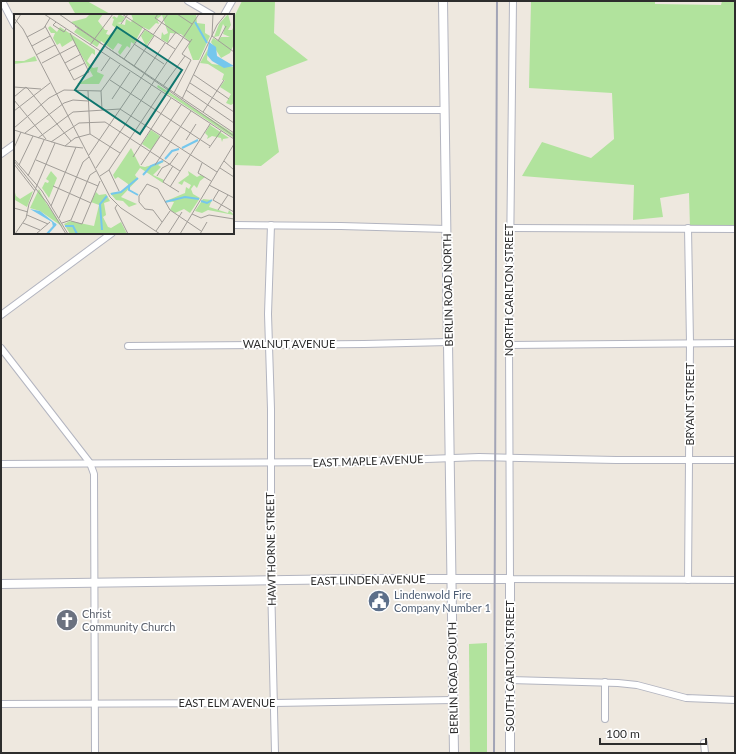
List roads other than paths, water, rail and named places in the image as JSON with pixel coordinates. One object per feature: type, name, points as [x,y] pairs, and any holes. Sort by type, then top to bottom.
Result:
[{"type":"street","points":[[2,1],[14,24]]},
{"type":"street","points":[[188,1],[210,14]]},
{"type":"street","points":[[225,14],[232,1]]},
{"type":"street","name":"BERLIN ROAD NORTH","points":[[444,1],[452,578]]},
{"type":"street","name":"NORTH CARLTON STREET","points":[[510,579],[509,345],[513,1]]},
{"type":"street","points":[[290,110],[445,110]]},
{"type":"street","points":[[1,154],[14,145]]},
{"type":"street","points":[[234,225],[447,229]]},
{"type":"street","name":"HAWTHORNE STREET","points":[[271,225],[268,314],[271,410],[271,581],[275,753]]},
{"type":"street","points":[[510,228],[735,229]]},
{"type":"street","name":"BRYANT STREET","points":[[688,228],[690,343],[688,580]]},
{"type":"street","points":[[1,315],[111,234]]},
{"type":"street","name":"WALNUT AVENUE","points":[[128,346],[449,342]]},
{"type":"street","points":[[509,345],[735,343]]},
{"type":"street","points":[[1,348],[90,463],[94,474],[95,753]]},
{"type":"street","name":"EAST MAPLE AVENUE","points":[[1,464],[349,462],[450,458],[735,460]]},
{"type":"street","name":"EAST LINDEN AVENUE","points":[[1,584],[452,578],[735,580]]},
{"type":"street","name":"BERLIN ROAD SOUTH","points":[[452,578],[454,753]]},
{"type":"street","name":"SOUTH CARLTON STREET","points":[[510,579],[510,753]]},
{"type":"street","points":[[510,680],[605,682],[637,685],[686,698],[735,700]]},
{"type":"street","points":[[605,682],[605,719]]},
{"type":"street","name":"EAST ELM AVENUE","points":[[1,704],[274,703],[453,700]]},
{"type":"street","points":[[704,743],[706,753]]},
{"type":"railway","points":[[494,753],[497,1]]},
{"type":"place","name":"Lindenwold Fire Company Number 1","points":[[379,601]]},
{"type":"place","name":"Christ Community Church","points":[[67,620]]}]
